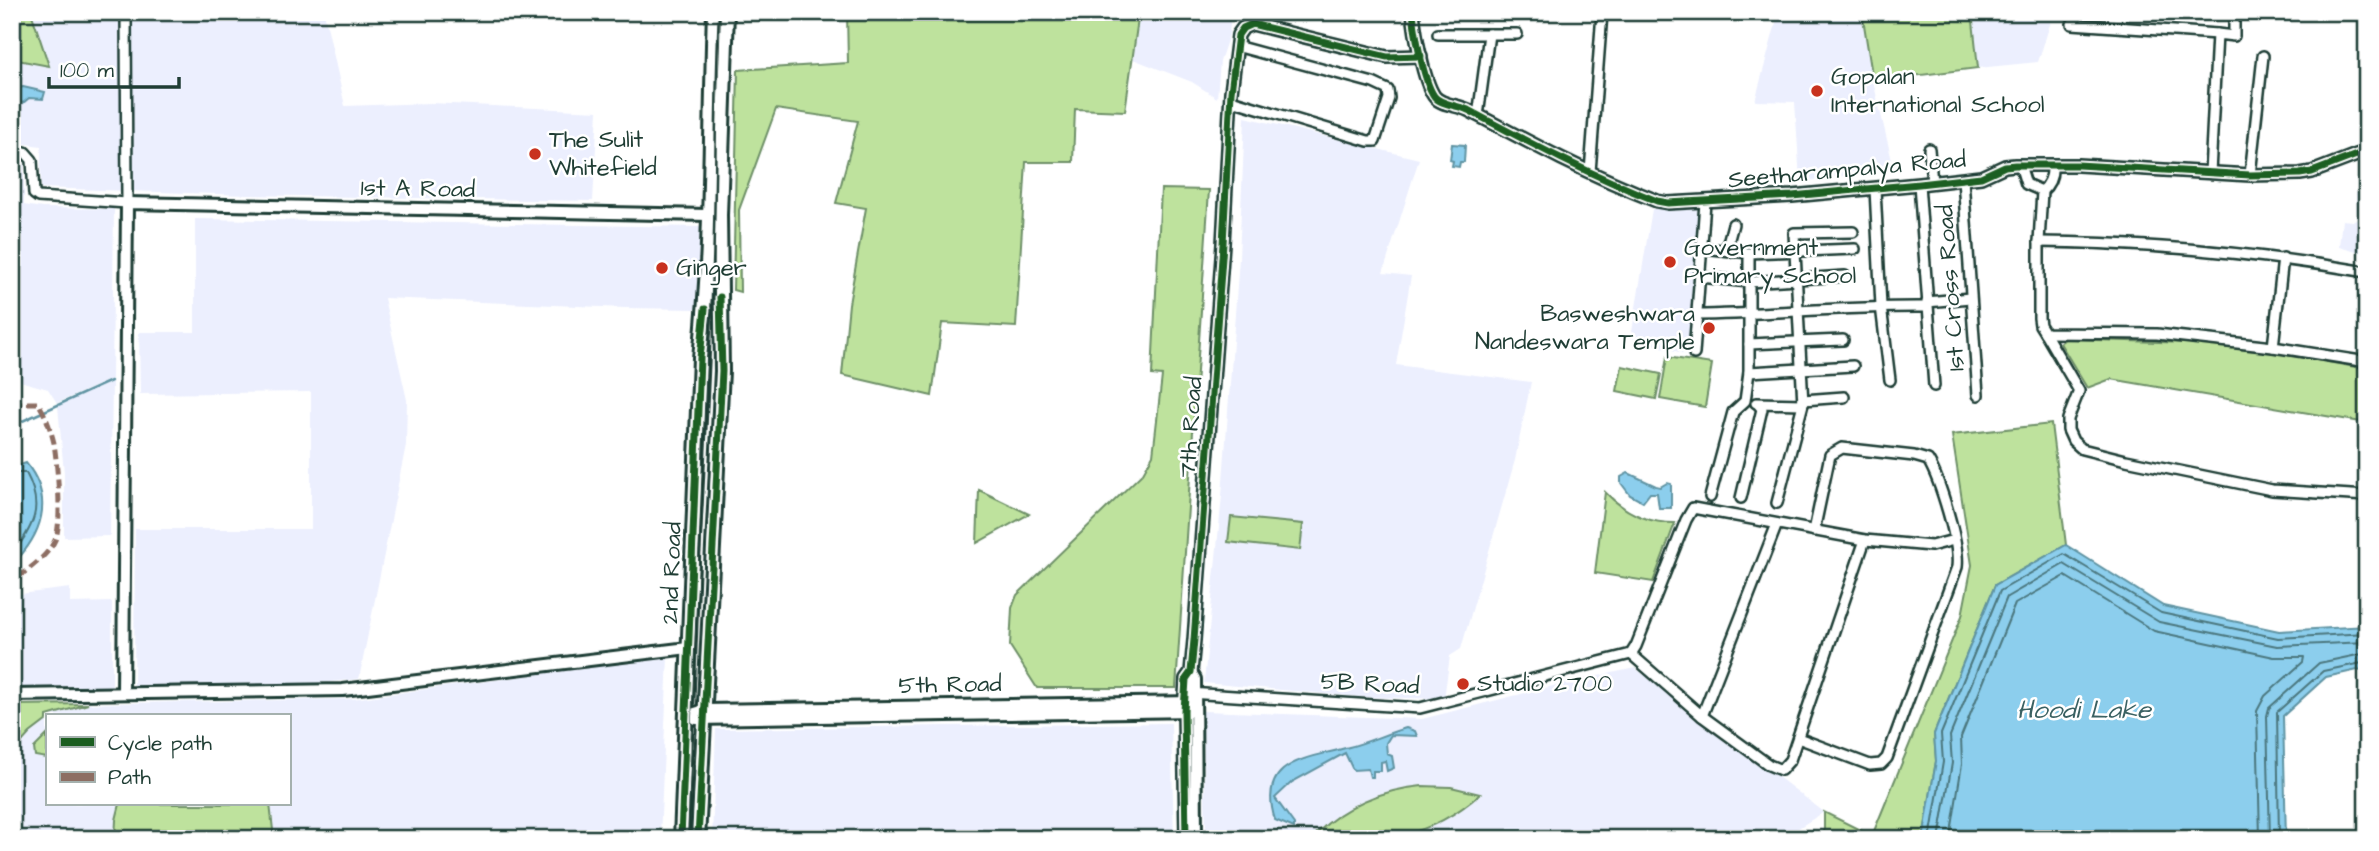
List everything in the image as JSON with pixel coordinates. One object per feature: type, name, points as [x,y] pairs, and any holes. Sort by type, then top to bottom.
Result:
[{"type":"main road","name":"2nd Road","points":[[681,839],[714,12]]},
{"type":"main road","name":"2nd Road","points":[[698,839],[722,347],[720,215],[727,12]]},
{"type":"main road","points":[[702,336],[713,333],[721,326]]},
{"type":"main road","points":[[702,336],[713,339],[722,347]]},
{"type":"street","points":[[123,693],[126,12]]},
{"type":"street","name":"Seetharampalya Road","points":[[1413,12],[1415,37],[1433,95],[1438,100],[1464,109],[1590,172],[1657,201],[1705,202],[1875,189],[1988,175],[2005,166],[2020,164],[2250,175],[2306,174],[2367,151]]},
{"type":"street","points":[[2072,24],[2234,36],[2234,12]]},
{"type":"street","points":[[1590,172],[1602,13]]},
{"type":"street","points":[[1231,100],[1375,141],[1389,98],[1388,90],[1373,83],[1236,46],[1238,35],[1243,28],[1252,24],[1387,57],[1421,55]]},
{"type":"street","points":[[1438,34],[1517,34]]},
{"type":"street","points":[[1478,116],[1489,34]]},
{"type":"street","points":[[2210,173],[2217,34]]},
{"type":"street","name":"7th Road","points":[[1196,839],[1190,702],[1186,679],[1191,672],[1236,46]]},
{"type":"street","points":[[2250,175],[2263,56]]},
{"type":"street","points":[[1928,149],[1932,183]]},
{"type":"street","points":[[12,150],[25,152],[32,160],[34,194],[38,197],[127,203]]},
{"type":"street","points":[[2020,164],[2026,184],[2042,191]]},
{"type":"street","points":[[2052,165],[2053,172],[2048,185],[2042,191],[2039,318],[2040,325],[2079,391],[2068,419],[2068,430],[2073,441],[2082,449],[2126,460],[2272,490],[2367,496]]},
{"type":"street","name":"1st Cross Road","points":[[1963,179],[1978,395]]},
{"type":"street","points":[[1919,184],[1934,386]]},
{"type":"street","points":[[1875,189],[1881,306],[1890,380]]},
{"type":"street","points":[[1694,354],[1705,202]]},
{"type":"street","name":"1st A Road","points":[[127,203],[708,215]]},
{"type":"street","points":[[1726,250],[1733,223]]},
{"type":"street","points":[[1777,503],[1803,402],[1794,233],[1853,232]]},
{"type":"street","points":[[2039,243],[2136,244],[2283,258],[2367,272]]},
{"type":"street","points":[[1703,248],[1749,253],[1854,249]]},
{"type":"street","points":[[1710,497],[1733,412],[1745,401],[1749,372],[1749,253]]},
{"type":"street","points":[[2273,347],[2283,258]]},
{"type":"street","points":[[1700,277],[1749,282],[1845,276]]},
{"type":"street","points":[[1696,314],[1798,312],[1927,304],[1970,298]]},
{"type":"street","points":[[2045,333],[2157,334],[2273,347],[2367,362]]},
{"type":"street","points":[[1749,344],[1843,340]]},
{"type":"street","points":[[1749,372],[1853,366]]},
{"type":"street","points":[[1745,401],[1758,404],[1844,397]]},
{"type":"street","points":[[1741,498],[1762,409],[1758,404]]},
{"type":"street","points":[[1798,738],[1870,765],[1881,764],[1886,758],[1957,567],[1959,553],[1936,473],[1927,460],[1914,456],[1842,448],[1830,455],[1814,531]]},
{"type":"street","points":[[1865,540],[1798,738],[1790,760],[1782,770],[1769,765],[1702,716],[1631,654],[1693,508],[1865,540],[1931,546],[1954,540]]},
{"type":"street","points":[[1702,716],[1777,524]]},
{"type":"street","points":[[12,695],[343,690],[688,648]]},
{"type":"street","name":"5B Road","points":[[1190,702],[1420,708],[1631,654]]},
{"type":"street","name":"7th Road","points":[[1186,839],[1190,702]]},
{"type":"street","name":"5th Road","points":[[685,717],[705,714],[967,710],[1190,702]]},
{"type":"shaded area","points":[[12,12],[324,12],[345,106],[431,103],[598,111],[593,201],[246,195],[41,188],[41,146],[12,142]]},
{"type":"shaded area","points":[[1139,12],[1231,12],[1229,34],[1220,61],[1217,98],[1192,82],[1133,59]]},
{"type":"shaded area","name":"Gopalan International School","points":[[1779,12],[1862,12],[1873,81],[1894,169],[1800,182],[1795,102],[1755,101]]},
{"type":"shaded area","points":[[1972,12],[2054,12],[2038,62],[1978,68]]},
{"type":"shaded area","points":[[1245,117],[1419,159],[1383,273],[1411,276],[1396,365],[1531,382],[1515,460],[1461,649],[1450,656],[1444,699],[1360,697],[1204,683],[1222,495],[1239,258]]},
{"type":"shaded area","points":[[12,162],[24,164],[24,205],[42,208],[114,209],[112,379],[57,403],[48,389],[12,381]]},
{"type":"shaded area","points":[[2356,193],[2367,194],[2367,254],[2339,246],[2342,220],[2353,221],[2357,218]]},
{"type":"shaded area","name":"Government Primary School","points":[[1702,207],[1689,355],[1631,338],[1652,209]]},
{"type":"shaded area","points":[[195,219],[700,227],[697,309],[384,298],[407,400],[406,445],[359,679],[320,683],[134,687],[135,529],[311,529],[311,392],[140,394],[139,332],[195,332]]},
{"type":"shaded area","points":[[112,382],[110,536],[64,537],[64,473],[58,406]]},
{"type":"shaded area","points":[[70,588],[70,603],[112,602],[112,686],[12,689],[12,595]]},
{"type":"shaded area","points":[[668,657],[660,839],[12,839],[12,705],[352,699]]},
{"type":"shaded area","points":[[1635,668],[1824,812],[1781,839],[1206,839],[1203,711],[1422,719]]},
{"type":"shaded area","points":[[1171,723],[1174,839],[712,839],[716,729]]},
{"type":"green space","points":[[12,12],[31,12],[49,66],[12,59]]},
{"type":"green space","points":[[847,12],[1139,12],[1125,111],[1075,109],[1073,162],[1026,162],[1016,327],[942,323],[932,396],[842,375],[849,304],[866,208],[836,203],[858,121],[776,109],[739,210],[740,292],[733,290],[738,70],[848,63]]},
{"type":"green space","points":[[1862,12],[1972,12],[1978,68],[1873,81]]},
{"type":"green space","points":[[1161,189],[1209,190],[1176,688],[1037,688],[1010,646],[1012,608],[1017,595],[1143,473],[1153,455],[1162,376],[1152,375]]},
{"type":"green space","points":[[2065,339],[2189,343],[2276,353],[2367,369],[2367,423],[2111,379],[2087,388],[2060,343]]},
{"type":"green space","points":[[1667,357],[1712,364],[1705,407],[1660,399]]},
{"type":"green space","points":[[1622,366],[1661,374],[1656,399],[1617,391]]},
{"type":"green space","points":[[2051,424],[2066,545],[1995,585],[1934,734],[1936,761],[1923,839],[1824,839],[1824,812],[1872,836],[1962,616],[1972,565],[1952,435]]},
{"type":"green space","points":[[979,490],[1029,514],[977,543]]},
{"type":"green space","points":[[1605,492],[1620,506],[1646,519],[1675,523],[1653,582],[1595,573]]},
{"type":"green space","points":[[1231,517],[1303,524],[1300,550],[1228,542]]},
{"type":"green space","points":[[88,704],[46,714],[46,721],[30,733],[12,753],[12,705]]},
{"type":"green space","points":[[46,736],[46,758],[35,756],[34,748]]},
{"type":"green space","points":[[1422,786],[1451,787],[1480,794],[1444,820],[1404,835],[1361,839],[1317,833],[1340,814],[1365,800]]},
{"type":"green space","points":[[120,806],[270,806],[274,839],[115,839]]},
{"type":"water","points":[[23,87],[45,92],[43,99],[29,98],[23,103],[12,99],[12,89]]},
{"type":"water","points":[[1452,144],[1465,145],[1464,162],[1460,162],[1459,167],[1452,166],[1453,161],[1450,160]]},
{"type":"water","points":[[12,462],[15,467],[26,463],[35,476],[42,503],[37,529],[12,565]]},
{"type":"water","points":[[1628,473],[1656,486],[1671,484],[1671,508],[1659,508],[1657,493],[1650,493],[1643,502],[1630,495],[1621,483],[1621,477]]},
{"type":"water","name":"Hoodi Lake","points":[[2066,545],[2163,606],[2279,631],[2367,626],[2367,668],[2326,677],[2283,716],[2286,839],[1923,839],[1936,761],[1934,734],[1995,585]]},
{"type":"water","points":[[1406,728],[1415,731],[1417,736],[1391,735],[1386,743],[1387,754],[1392,756],[1394,768],[1387,771],[1385,761],[1381,762],[1381,771],[1373,771],[1373,777],[1370,777],[1368,769],[1353,770],[1345,753],[1292,782],[1275,798],[1294,824],[1294,828],[1275,820],[1271,800],[1273,785],[1280,773],[1290,765]]},
{"type":"waterway","points":[[18,423],[111,381]]},
{"type":"railway","points":[[684,839],[704,482],[714,235],[719,12]]},
{"type":"marked path","points":[[12,403],[38,403],[45,417],[54,443],[59,507],[57,532],[52,546],[36,563],[12,581]]},
{"type":"cycle path","points":[[1413,12],[1423,68],[1430,89],[1437,99],[1468,110],[1609,181],[1668,203],[1792,196],[1919,184],[1981,177],[2005,166],[2015,165],[2078,165],[2250,175],[2300,174],[2367,151]]},
{"type":"cycle path","points":[[1186,839],[1186,679],[1191,672],[1194,640],[1223,244],[1231,92],[1238,35],[1243,28],[1252,24],[1387,57],[1421,56]]},
{"type":"cycle path","points":[[698,839],[722,371],[720,297]]},
{"type":"cycle path","points":[[681,839],[700,358],[705,309]]},
{"type":"place","name":"Gopalan International School","points":[[1817,91]]},
{"type":"place","name":"The Sulit Whitefield","points":[[535,154]]},
{"type":"place","name":"Government Primary School","points":[[1670,262]]},
{"type":"place","name":"Ginger","points":[[662,268]]},
{"type":"place","name":"Basweshwara Nandeswara Temple","points":[[1709,328]]},
{"type":"place","name":"Studio 2700","points":[[1463,684]]}]
